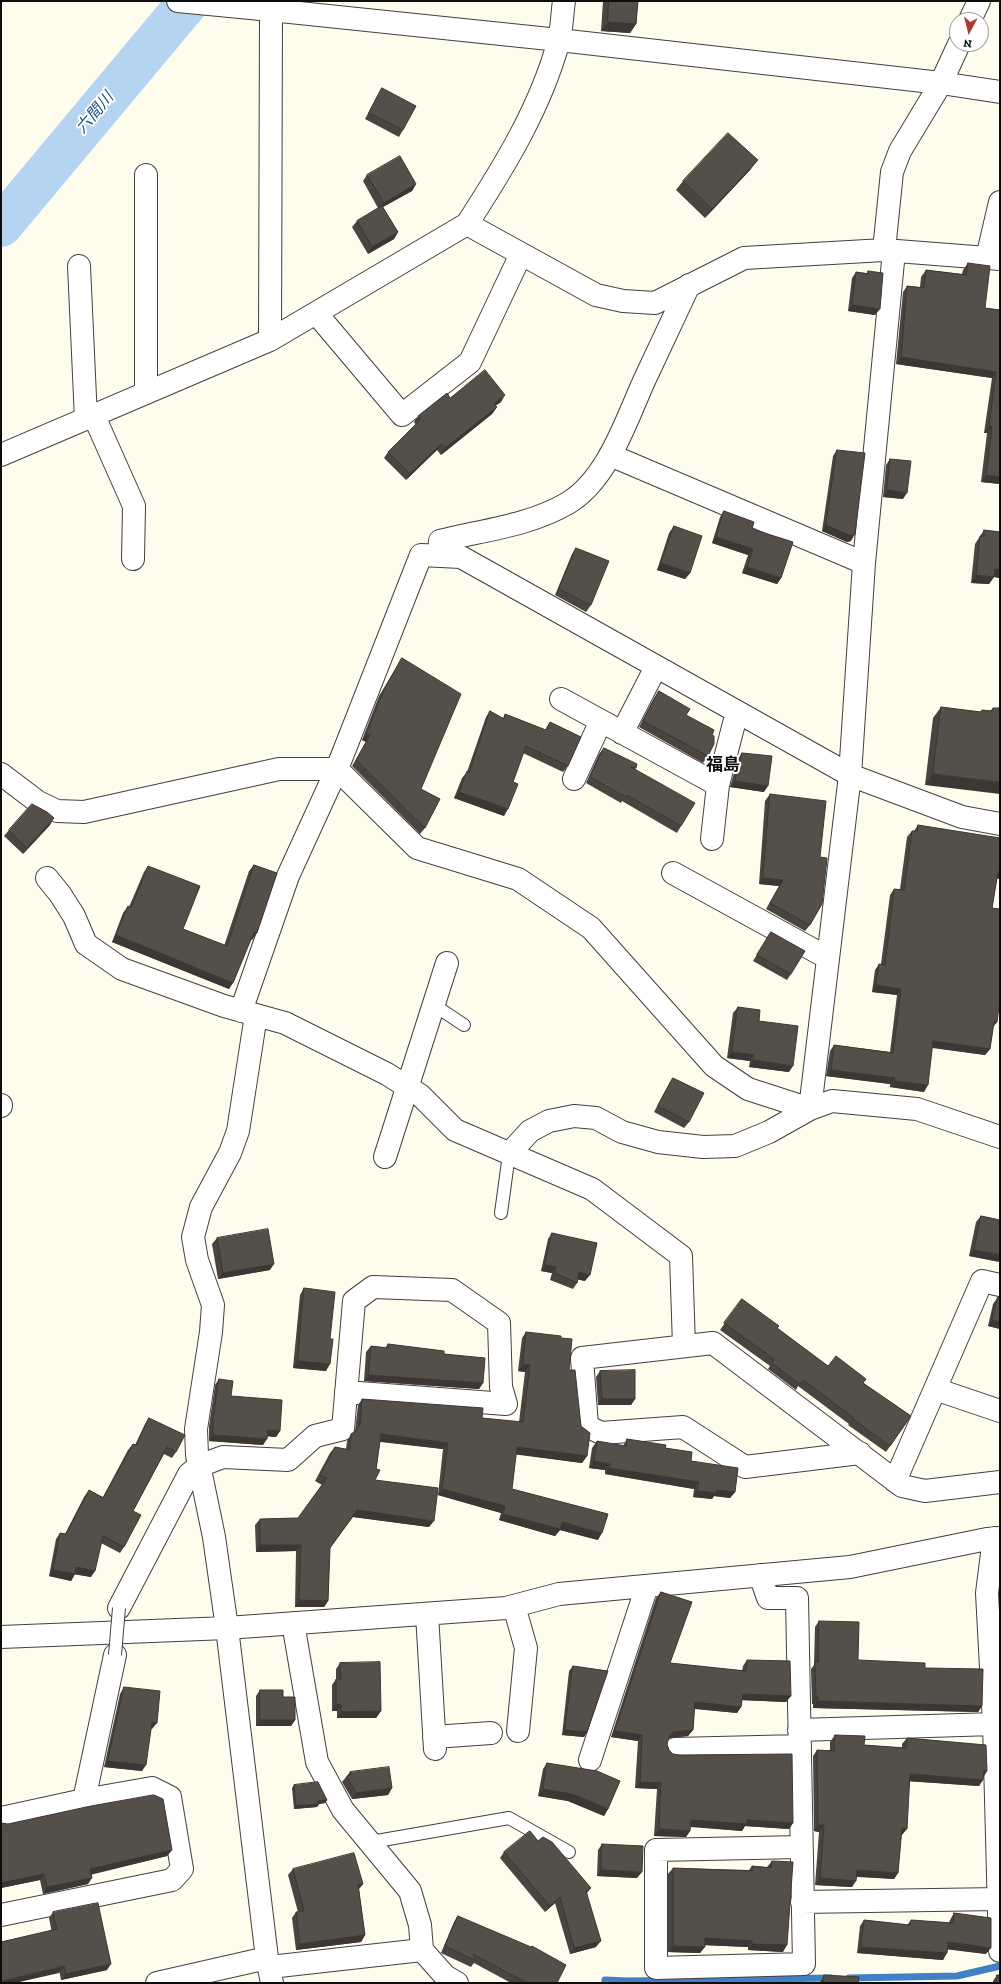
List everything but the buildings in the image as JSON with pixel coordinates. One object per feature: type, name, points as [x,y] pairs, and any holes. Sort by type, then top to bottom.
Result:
[{"type":"street","points":[[178,1],[559,40],[941,83],[1000,92]]},
{"type":"street","points":[[1,455],[270,340],[466,224],[502,169],[526,125],[559,40],[564,1]]},
{"type":"street","points":[[974,12],[979,1]]},
{"type":"street","points":[[270,340],[271,10]]},
{"type":"street","points":[[810,1109],[850,775],[864,563],[889,250],[892,172],[900,151],[941,83],[955,52]]},
{"type":"street","points":[[146,175],[146,393]]},
{"type":"street","points":[[466,224],[596,295],[623,301],[655,303],[744,258],[889,250],[994,258],[1000,202]]},
{"type":"street","points":[[316,313],[402,415],[470,362],[521,254]]},
{"type":"street","points":[[79,266],[90,417],[134,506],[133,560]]},
{"type":"street","points":[[438,556],[440,541],[506,528],[568,503],[589,486],[610,455],[689,285]]},
{"type":"street","points":[[610,455],[864,563]]},
{"type":"street","points":[[270,1969],[227,1628],[214,1537],[199,1466],[196,1429],[211,1332],[213,1304],[197,1260],[193,1237],[201,1207],[230,1152],[238,1131],[249,1013],[288,876],[337,769],[421,555],[461,557],[850,775],[962,817],[1000,824]]},
{"type":"street","points":[[622,732],[656,667]]},
{"type":"street","points":[[561,699],[718,785]]},
{"type":"street","points":[[712,839],[718,785],[738,712]]},
{"type":"street","points":[[574,779],[601,721]]},
{"type":"street","points":[[1,774],[38,802],[57,811],[84,812],[279,769],[337,769],[417,848],[518,878],[590,928],[714,1066],[748,1088],[810,1109]]},
{"type":"street","points":[[673,873],[828,958]]},
{"type":"street","points":[[46,878],[60,894],[74,916],[86,944],[122,969],[224,1006],[285,1023],[387,1074],[408,1087],[420,1095],[455,1130],[592,1189],[681,1256],[684,1346]]},
{"type":"street","points":[[385,1157],[447,963]]},
{"type":"street","points":[[509,1154],[530,1130],[549,1120],[574,1116],[596,1118],[622,1132],[658,1142],[703,1147],[735,1146],[769,1132],[810,1109],[832,1101],[917,1109],[1000,1137]]},
{"type":"street","points":[[895,1481],[982,1281],[1000,1285]]},
{"type":"street","points":[[119,1608],[189,1474],[199,1466],[223,1457],[288,1460],[315,1436],[343,1429],[346,1392],[354,1301],[373,1287],[452,1290],[498,1323],[501,1387],[506,1404],[346,1392]]},
{"type":"street","points":[[860,1453],[745,1468],[683,1427],[601,1433],[587,1426],[582,1358],[713,1343],[860,1453],[902,1486],[925,1491],[1000,1482]]},
{"type":"street","points":[[935,1389],[1000,1411]]},
{"type":"street","points":[[1,1638],[227,1628],[506,1608],[559,1594],[850,1566],[997,1538],[987,1593],[994,1724],[1000,1951]]},
{"type":"street","points":[[760,1575],[768,1598],[797,1598],[804,1964],[656,1968],[656,1850],[801,1847]]},
{"type":"street","points":[[590,1760],[647,1586]]},
{"type":"street","points":[[514,1606],[526,1648],[518,1731]]},
{"type":"street","points":[[427,1614],[435,1743],[491,1733]]},
{"type":"street","points":[[293,1623],[317,1762],[343,1810],[410,1891],[420,1924],[422,1950],[444,1976],[457,1983]]},
{"type":"street","points":[[84,1800],[115,1655]]},
{"type":"street","points":[[675,1749],[800,1738],[994,1724]]},
{"type":"street","points":[[1,1818],[84,1800],[152,1788],[170,1798],[182,1869],[172,1880],[1,1915]]},
{"type":"street","points":[[802,1902],[998,1899]]},
{"type":"street","points":[[157,1983],[422,1950]]},
{"type":"lane","points":[[434,1005],[464,1025]]},
{"type":"lane","points":[[501,1213],[509,1154]]},
{"type":"lane","points":[[115,1655],[119,1608]]},
{"type":"lane","points":[[371,1842],[509,1818],[569,1852]]},
{"type":"waterway","name":"六間川","points":[[1,226],[189,1]]},
{"type":"waterway","points":[[849,1978],[957,1976],[1000,1966]]},
{"type":"waterway","points":[[605,1983],[605,1980],[628,1981],[831,1978]]},
{"type":"district","name":"福島","points":[[723,765]]}]
